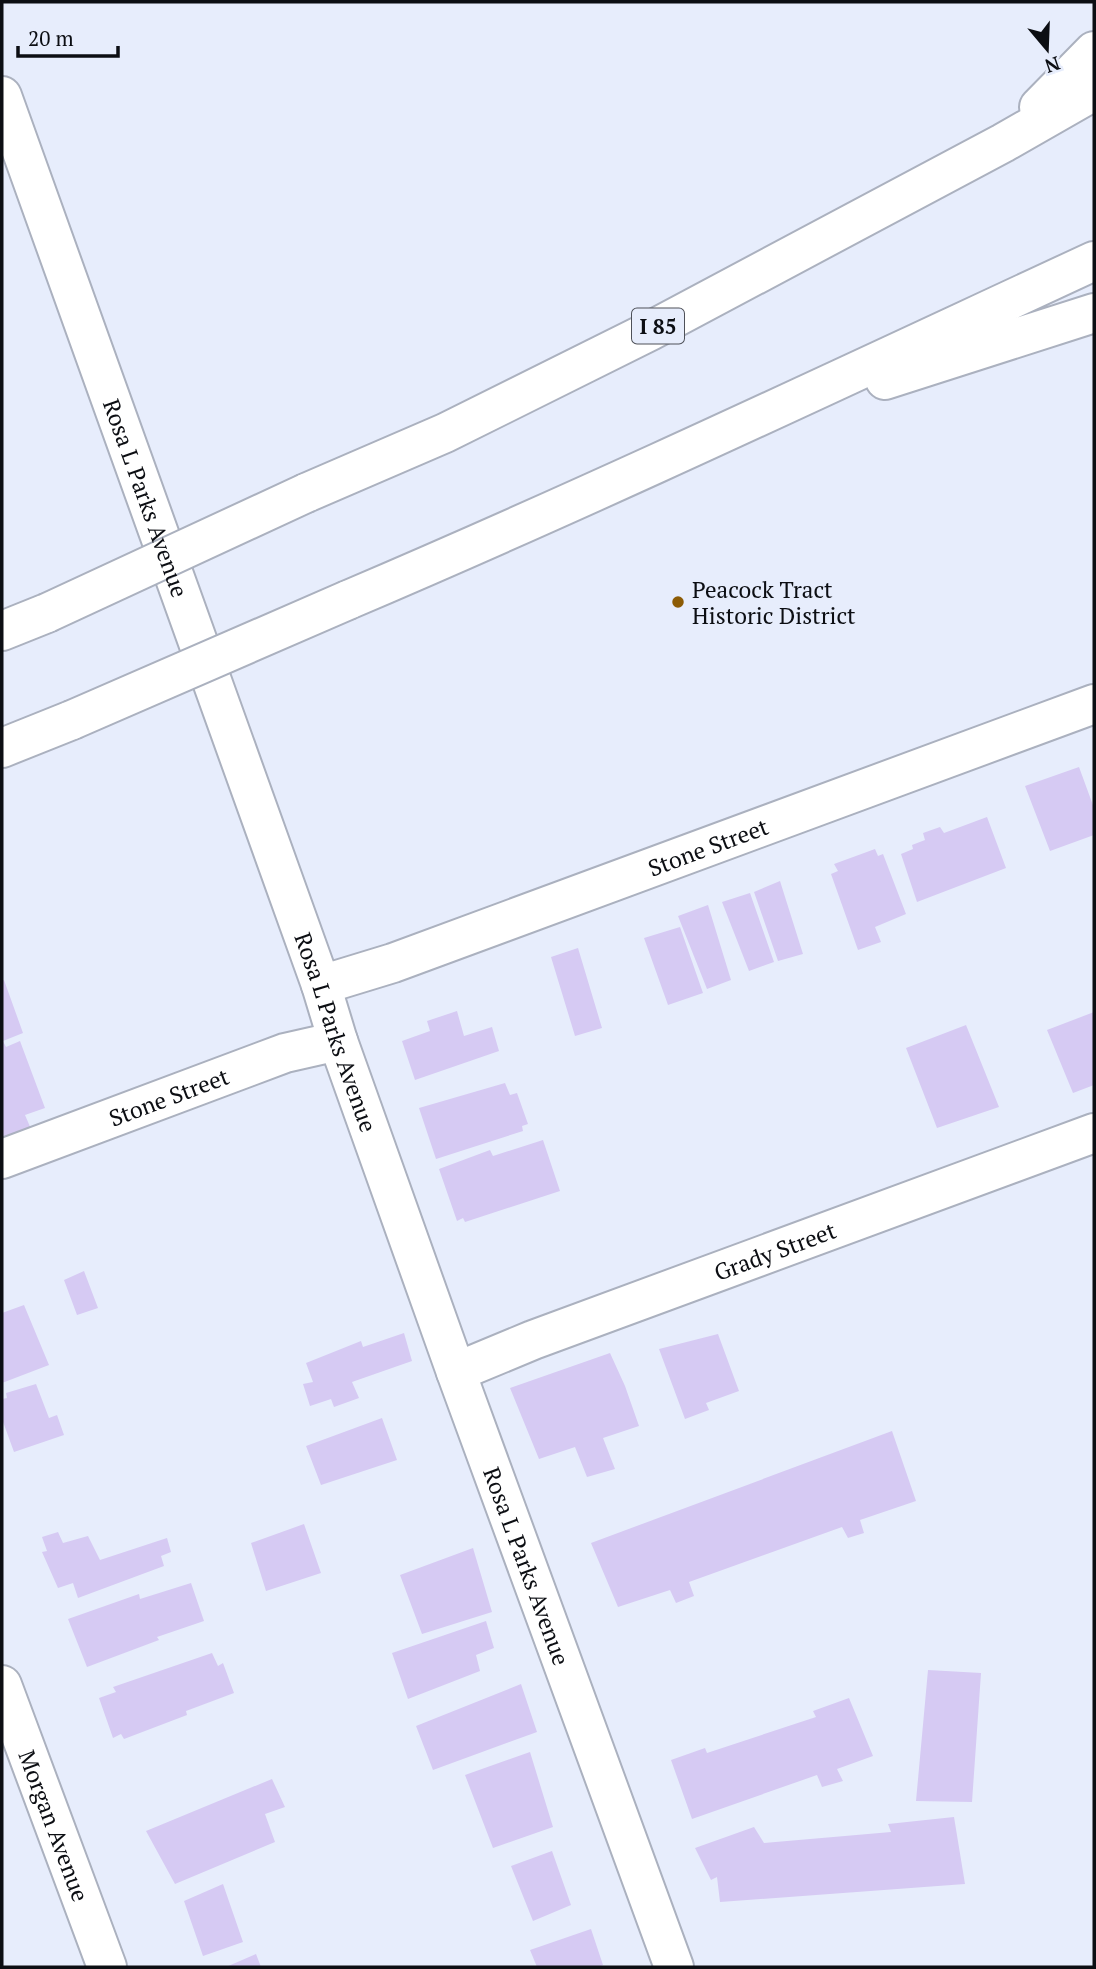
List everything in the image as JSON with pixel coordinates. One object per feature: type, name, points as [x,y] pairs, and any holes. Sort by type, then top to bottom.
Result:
[{"type":"main road","points":[[1003,143],[1094,51]]},
{"type":"main road","name":"I 85","points":[[2,631],[47,613],[306,492],[445,433],[650,331],[1003,143],[1094,91]]},
{"type":"main road","name":"Rosa L Parks Avenue","points":[[2,96],[321,985],[338,1041],[456,1372],[674,1967]]},
{"type":"main road","points":[[2,748],[486,541],[1094,261]]},
{"type":"main road","points":[[736,427],[1094,313]]},
{"type":"main road","name":"Stone Street","points":[[321,985],[393,963],[1094,704]]},
{"type":"main road","name":"Stone Street","points":[[2,1159],[285,1054],[338,1041]]},
{"type":"main road","name":"Grady Street","points":[[456,1372],[533,1340],[1094,1133]]},
{"type":"main road","name":"Morgan Avenue","points":[[2,1685],[107,1967]]},
{"type":"building","points":[[1079,767],[1094,808],[1094,835],[1050,851],[1025,786]]},
{"type":"building","points":[[987,817],[1006,868],[917,902],[901,854],[913,849],[912,845],[925,840],[923,833],[940,827],[944,833]]},
{"type":"building","points":[[875,849],[878,856],[883,854],[906,914],[875,927],[881,942],[858,950],[831,874],[838,871],[834,864]]},
{"type":"building","points":[[780,881],[803,954],[778,961],[754,892]]},
{"type":"building","points":[[750,893],[774,962],[749,971],[722,902]]},
{"type":"building","points":[[708,905],[731,980],[707,989],[678,916]]},
{"type":"building","points":[[680,927],[703,993],[668,1005],[644,938]]},
{"type":"building","points":[[578,948],[602,1028],[575,1036],[551,957]]},
{"type":"building","points":[[4,980],[23,1033],[3,1041],[6,1047],[20,1041],[45,1108],[25,1115],[34,1136],[2,1148],[2,981]]},
{"type":"building","points":[[457,1011],[464,1036],[492,1027],[499,1051],[415,1080],[402,1041],[430,1031],[427,1021]]},
{"type":"building","points":[[1094,1012],[1094,1085],[1073,1093],[1047,1030]]},
{"type":"building","points":[[966,1025],[999,1107],[937,1128],[906,1048]]},
{"type":"building","points":[[505,1083],[510,1095],[517,1093],[528,1124],[522,1126],[523,1131],[436,1159],[419,1108]]},
{"type":"building","points":[[543,1140],[560,1191],[465,1222],[463,1218],[457,1221],[439,1169],[490,1150],[493,1156]]},
{"type":"building","points":[[84,1271],[98,1308],[77,1315],[64,1280]]},
{"type":"building","points":[[24,1305],[49,1365],[2,1383],[2,1313]]},
{"type":"building","points":[[404,1333],[412,1361],[352,1382],[359,1398],[334,1407],[331,1399],[310,1406],[303,1384],[313,1382],[306,1363],[361,1341],[363,1347]]},
{"type":"building","points":[[718,1334],[739,1391],[706,1403],[709,1410],[685,1419],[659,1349]]},
{"type":"building","points":[[610,1353],[639,1426],[603,1438],[615,1469],[587,1477],[575,1447],[539,1459],[510,1388]]},
{"type":"building","points":[[36,1384],[49,1418],[57,1415],[64,1435],[14,1452],[2,1419],[2,1399],[7,1398],[6,1393]]},
{"type":"building","points":[[382,1418],[397,1460],[321,1485],[306,1446]]},
{"type":"building","points":[[892,1431],[916,1501],[860,1520],[864,1533],[848,1538],[842,1527],[689,1582],[694,1596],[676,1603],[670,1590],[618,1607],[591,1543]]},
{"type":"building","points":[[304,1524],[321,1573],[266,1591],[251,1543]]},
{"type":"building","points":[[58,1532],[63,1543],[88,1536],[100,1560],[167,1538],[171,1552],[161,1556],[164,1566],[78,1598],[73,1583],[58,1588],[42,1552],[47,1551],[42,1537]]},
{"type":"building","points":[[473,1548],[492,1612],[422,1634],[400,1575]]},
{"type":"building","points":[[191,1583],[204,1621],[157,1637],[159,1640],[87,1667],[68,1619],[139,1594],[140,1599]]},
{"type":"building","points":[[486,1621],[494,1648],[476,1655],[480,1671],[408,1699],[392,1653]]},
{"type":"building","points":[[212,1653],[218,1666],[223,1663],[234,1693],[186,1711],[187,1715],[124,1739],[121,1734],[113,1738],[99,1698],[116,1692],[113,1687]]},
{"type":"building","points":[[928,1670],[981,1673],[972,1802],[916,1801]]},
{"type":"building","points":[[521,1684],[537,1732],[433,1770],[416,1726]]},
{"type":"building","points":[[849,1698],[873,1756],[837,1769],[843,1781],[822,1787],[817,1775],[692,1819],[671,1760],[705,1748],[707,1753],[816,1717],[813,1711]]},
{"type":"building","points":[[530,1752],[553,1827],[493,1848],[465,1775]]},
{"type":"building","points":[[272,1779],[285,1807],[265,1814],[275,1842],[175,1884],[146,1831]]},
{"type":"building","points":[[954,1817],[965,1884],[720,1902],[717,1877],[711,1880],[695,1848],[754,1827],[764,1843],[891,1832],[888,1824]]},
{"type":"building","points":[[552,1851],[571,1905],[533,1921],[511,1866]]},
{"type":"building","points":[[223,1884],[243,1942],[203,1956],[184,1901]]},
{"type":"building","points":[[591,1929],[603,1965],[537,1967],[530,1950]]},
{"type":"building","points":[[256,1954],[261,1967],[226,1967]]},
{"type":"place","name":"Peacock Tract Historic District","points":[[678,602]]}]
